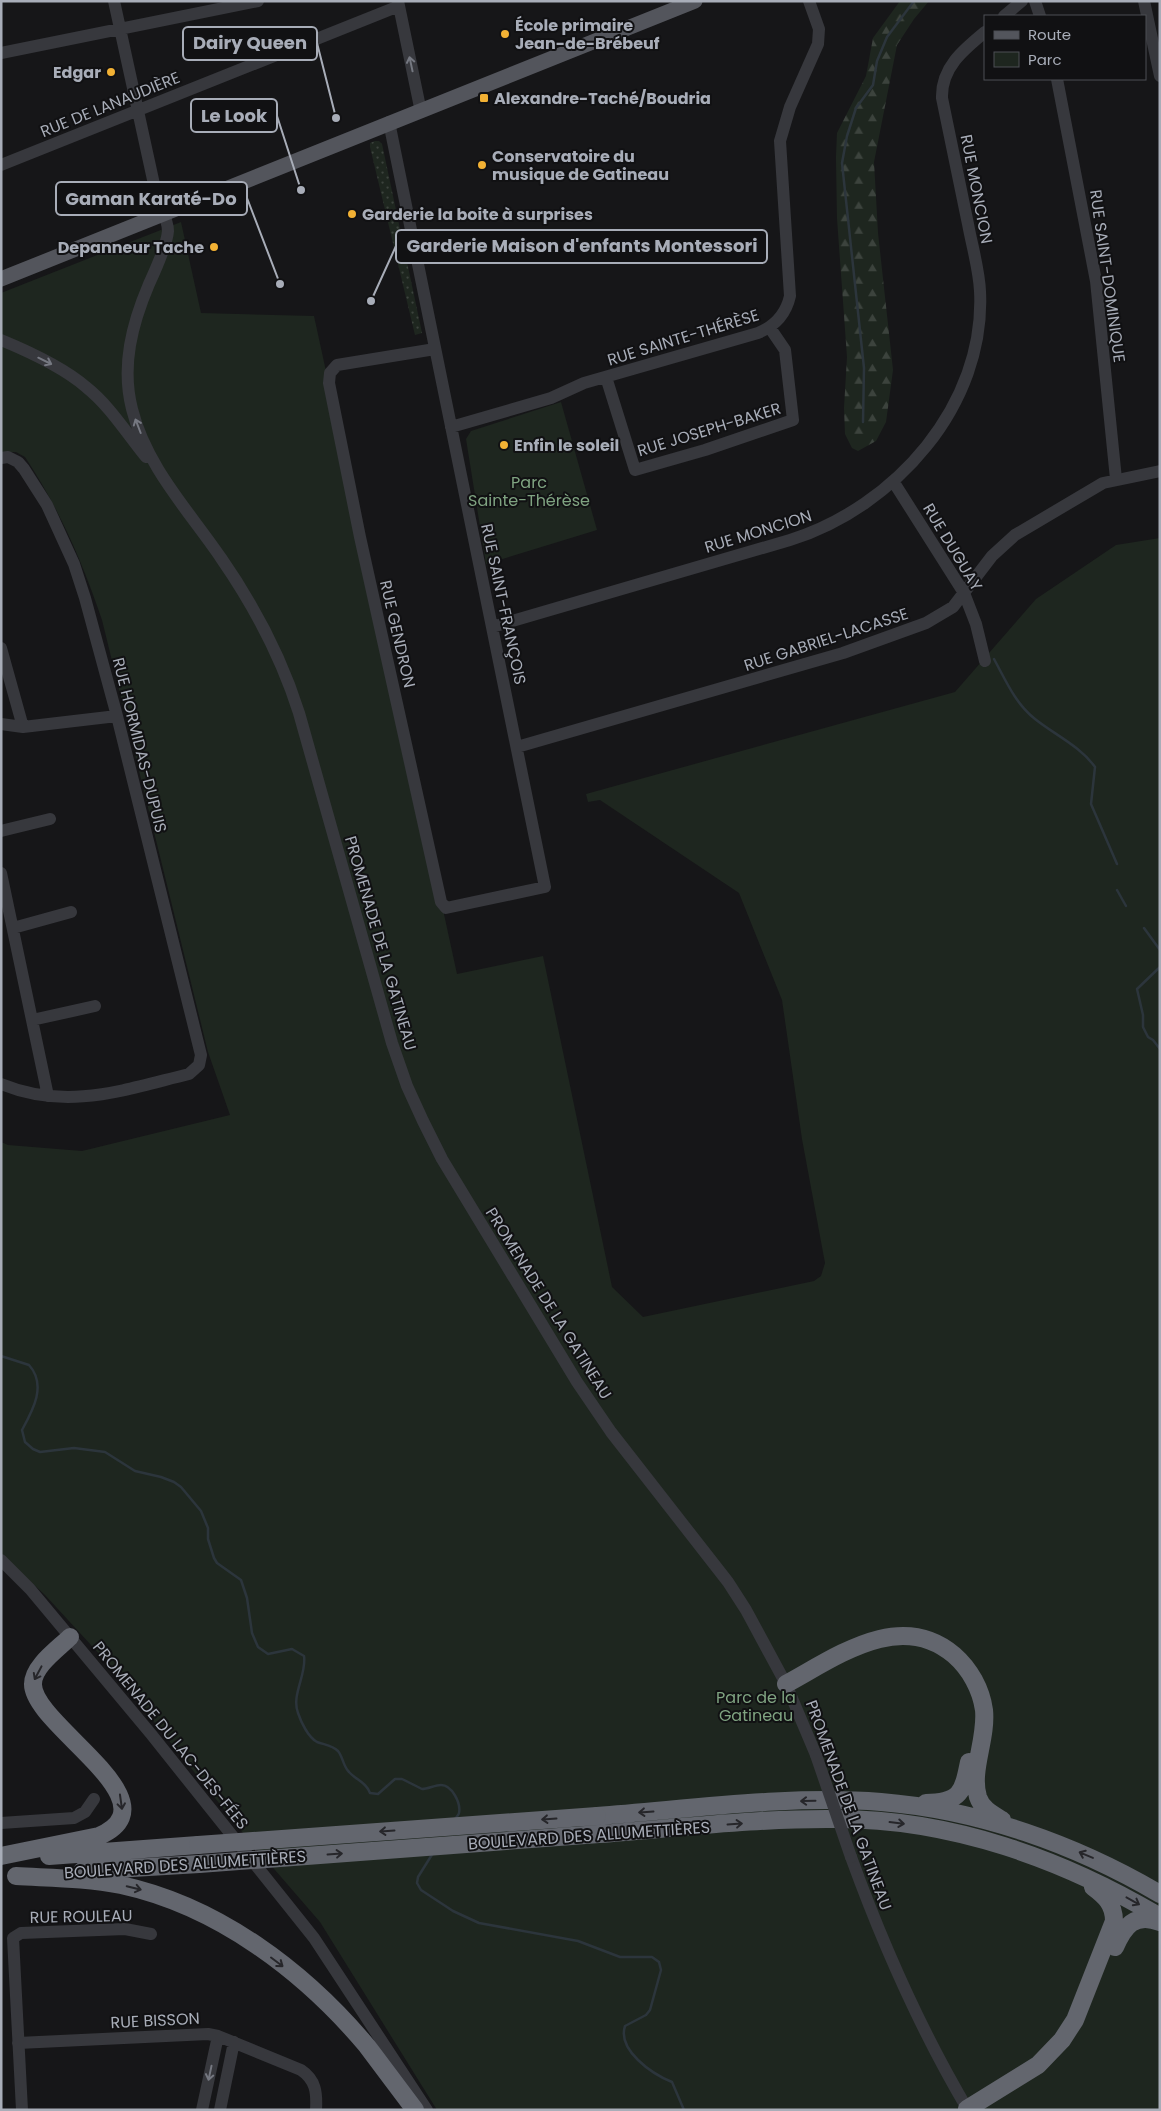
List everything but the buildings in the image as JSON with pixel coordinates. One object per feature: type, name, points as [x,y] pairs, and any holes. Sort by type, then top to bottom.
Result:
[{"type":"highway","points":[[788,1688],[873,1639],[906,1636],[940,1645],[968,1669],[980,1694],[985,1720],[976,1782],[980,1802],[990,1813],[1025,1832]]},
{"type":"highway","points":[[1,1856],[99,1836],[113,1828],[120,1818],[122,1805],[116,1787],[44,1708],[35,1695],[33,1684],[35,1676],[42,1665],[70,1638]]},
{"type":"highway","points":[[788,1688],[860,1654],[888,1646],[905,1645],[924,1649],[952,1666],[968,1689],[975,1714],[963,1788],[960,1793],[947,1800],[932,1803],[898,1804]]},
{"type":"highway","name":"BOULEVARD DES ALLUMETTIÈRES","points":[[1,1860],[802,1800],[846,1800],[898,1804],[960,1814],[1025,1832],[1110,1866],[1160,1894]]},
{"type":"highway","name":"BOULEVARD DES ALLUMETTIÈRES","points":[[9,1876],[199,1864],[789,1820],[859,1819],[909,1825],[965,1836],[1016,1850],[1073,1871],[1110,1888],[1160,1917]]},
{"type":"highway","points":[[968,2109],[1042,2062],[1062,2040],[1075,2020],[1114,1921],[1114,1914],[1108,1900],[1073,1871]]},
{"type":"highway","points":[[9,1876],[78,1879],[120,1885],[159,1895],[209,1915],[261,1949],[314,1992],[366,2046],[415,2110]]},
{"type":"highway","points":[[986,2110],[1050,2069],[1071,2045],[1080,2032],[1126,1926],[1146,1919],[1160,1922]]},
{"type":"main road","points":[[1,278],[163,215],[389,122],[421,112],[695,1]]},
{"type":"street","name":"PROMENADE DE LA GATINEAU","points":[[114,1],[157,198],[168,230],[134,324],[128,354],[128,381],[131,404],[137,425],[168,484]]},
{"type":"street","points":[[1,52],[258,1]]},
{"type":"street","name":"RUE SAINTE-THÉRÈSE","points":[[451,427],[551,398],[577,386],[606,377],[758,334],[770,328],[780,318],[790,296],[780,140],[788,112],[818,44],[819,29],[809,1]]},
{"type":"street","points":[[1005,15],[1022,1]]},
{"type":"street","points":[[1035,1],[1040,15]]},
{"type":"street","points":[[1144,1],[1160,76]]},
{"type":"street","points":[[398,4],[421,112]]},
{"type":"street","name":"RUE DE LANAUDIÈRE","points":[[1,165],[398,4]]},
{"type":"street","name":"RUE MONCION","points":[[492,627],[805,536],[854,510],[893,481],[926,445],[954,404],[968,378],[977,341],[980,290],[942,98],[942,88],[950,67],[958,56],[984,33]]},
{"type":"street","name":"RUE SAINT-DOMINIQUE","points":[[1057,80],[1096,281],[1116,479]]},
{"type":"street","name":"RUE SAINT-FRANÇOIS","points":[[389,122],[545,887]]},
{"type":"street","name":"RUE JOSEPH-BAKER","points":[[606,377],[635,470],[705,450],[793,420],[785,350],[770,328]]},
{"type":"street","name":"PROMENADE DE LA GATINEAU","points":[[1,329],[27,353]]},
{"type":"street","name":"PROMENADE DE LA GATINEAU","points":[[1,340],[74,378],[95,395],[168,484],[245,593],[280,659],[300,713],[397,1061],[436,1146],[577,1382],[619,1443],[728,1582],[761,1635],[788,1688],[816,1755],[880,1935],[904,1990],[968,2109]]},
{"type":"street","name":"RUE GENDRON","points":[[434,349],[337,365],[330,373],[329,384],[358,528],[441,902],[446,908],[545,887]]},
{"type":"street","name":"RUE HORMIDAS-DUPUIS","points":[[1,458],[8,458],[18,462],[24,468],[47,506],[66,544],[85,598],[201,1055],[199,1065],[188,1074],[98,1096],[48,1096]]},
{"type":"street","name":"RUE GABRIEL-LACASSE","points":[[517,748],[874,643],[912,629],[947,613],[992,556],[1015,535],[1103,483],[1160,471]]},
{"type":"street","name":"RUE DUGUAY","points":[[893,481],[964,593],[976,624],[985,661]]},
{"type":"street","points":[[1,648],[23,727]]},
{"type":"street","points":[[1,724],[23,727],[116,716]]},
{"type":"street","points":[[1,831],[50,819]]},
{"type":"street","points":[[1,873],[48,1096],[28,1094],[1,1084]]},
{"type":"street","points":[[13,928],[71,912]]},
{"type":"street","points":[[32,1020],[95,1006]]},
{"type":"street","name":"PROMENADE DU LAC-DES-FÉES","points":[[1,1560],[30,1589],[163,1749],[314,1938],[426,2110]]},
{"type":"street","points":[[1,1823],[74,1818],[85,1812],[94,1799]]},
{"type":"street","name":"RUE ROULEAU","points":[[18,2043],[13,1938],[21,1933],[125,1929],[151,1934]]},
{"type":"street","name":"RUE BISSON","points":[[18,2043],[208,2034],[218,2036],[308,2074],[315,2087],[316,2110]]},
{"type":"street","points":[[202,2110],[218,2036]]},
{"type":"street","points":[[220,2110],[234,2042]]},
{"type":"street","points":[[18,2043],[22,2110]]},
{"type":"green space","points":[[900,1],[929,1],[914,19],[897,45],[874,162],[878,233],[893,370],[886,422],[876,441],[858,451],[852,448],[845,434],[844,408],[847,357],[837,218],[837,133],[866,76],[873,38]]},
{"type":"green space","points":[[379,141],[382,144],[422,333],[415,335],[370,147],[370,143]]},
{"type":"green space","name":"Parc de la Gatineau","points":[[181,222],[201,313],[314,316],[457,974],[543,956],[612,1287],[643,1317],[814,1281],[821,1276],[825,1263],[802,1139],[782,1000],[739,893],[600,800],[588,802],[586,794],[955,692],[1036,599],[1116,545],[1160,538],[1160,2110],[437,2110],[320,1922],[243,1833],[102,1657],[45,1595],[1,1554],[1,1142],[8,1145],[82,1151],[230,1115],[208,1052],[102,620],[69,536],[38,477],[25,457],[16,452],[1,452],[1,293]]},
{"type":"green space","name":"Parc Sainte-Thérèse","points":[[561,402],[597,530],[486,564],[466,439],[471,431]]},
{"type":"waterway","points":[[863,422],[864,368],[842,163],[847,136],[856,108],[873,85],[877,61],[887,37],[914,1]]},
{"type":"waterway","points":[[994,659],[1011,691],[1028,713],[1075,747],[1095,767],[1091,804],[1117,864]]},
{"type":"waterway","points":[[1117,890],[1126,906]]},
{"type":"waterway","points":[[1144,928],[1160,950]]},
{"type":"waterway","points":[[1160,967],[1137,989],[1143,1015],[1143,1027],[1148,1037],[1160,1049]]},
{"type":"waterway","points":[[1,1356],[29,1365],[37,1381],[38,1389],[34,1406],[22,1430],[25,1442],[33,1449],[40,1452],[74,1448],[105,1452],[135,1471],[174,1482],[181,1487],[201,1511],[208,1528],[208,1539],[214,1558],[217,1563],[241,1580],[247,1598],[252,1633],[258,1647],[268,1654],[292,1649],[304,1656],[296,1706],[301,1721],[311,1737],[317,1742],[336,1749],[347,1770],[366,1786],[370,1793],[378,1794],[395,1779],[402,1779],[422,1789],[439,1785],[449,1788],[459,1804],[459,1813],[455,1819]]},
{"type":"waterway","points":[[433,1853],[418,1877],[417,1883],[421,1890],[453,1911],[479,1923],[578,1941],[620,1957],[652,1957],[659,1962],[661,1970],[650,2010],[646,2015],[625,2026],[624,2035],[626,2044],[638,2060],[655,2073],[672,2082],[684,2110]]},
{"type":"place","name":"École primaire Jean-de-Brébeuf","points":[[505,34]]},
{"type":"place","name":"Edgar","points":[[111,72]]},
{"type":"place","name":"Alexandre-Taché/Boudria","points":[[484,98]]},
{"type":"place","name":"Dairy Queen","points":[[336,118]]},
{"type":"place","name":"Conservatoire du musique de Gatineau","points":[[482,165]]},
{"type":"place","name":"Le Look","points":[[301,190]]},
{"type":"place","name":"Garderie la boite à surprises","points":[[352,214]]},
{"type":"place","name":"Depanneur Tache","points":[[214,247]]},
{"type":"place","name":"Gaman Karaté-Do","points":[[280,284]]},
{"type":"place","name":"Garderie Maison d'enfants Montessori","points":[[371,301]]},
{"type":"place","name":"Enfin le soleil","points":[[504,445]]}]
